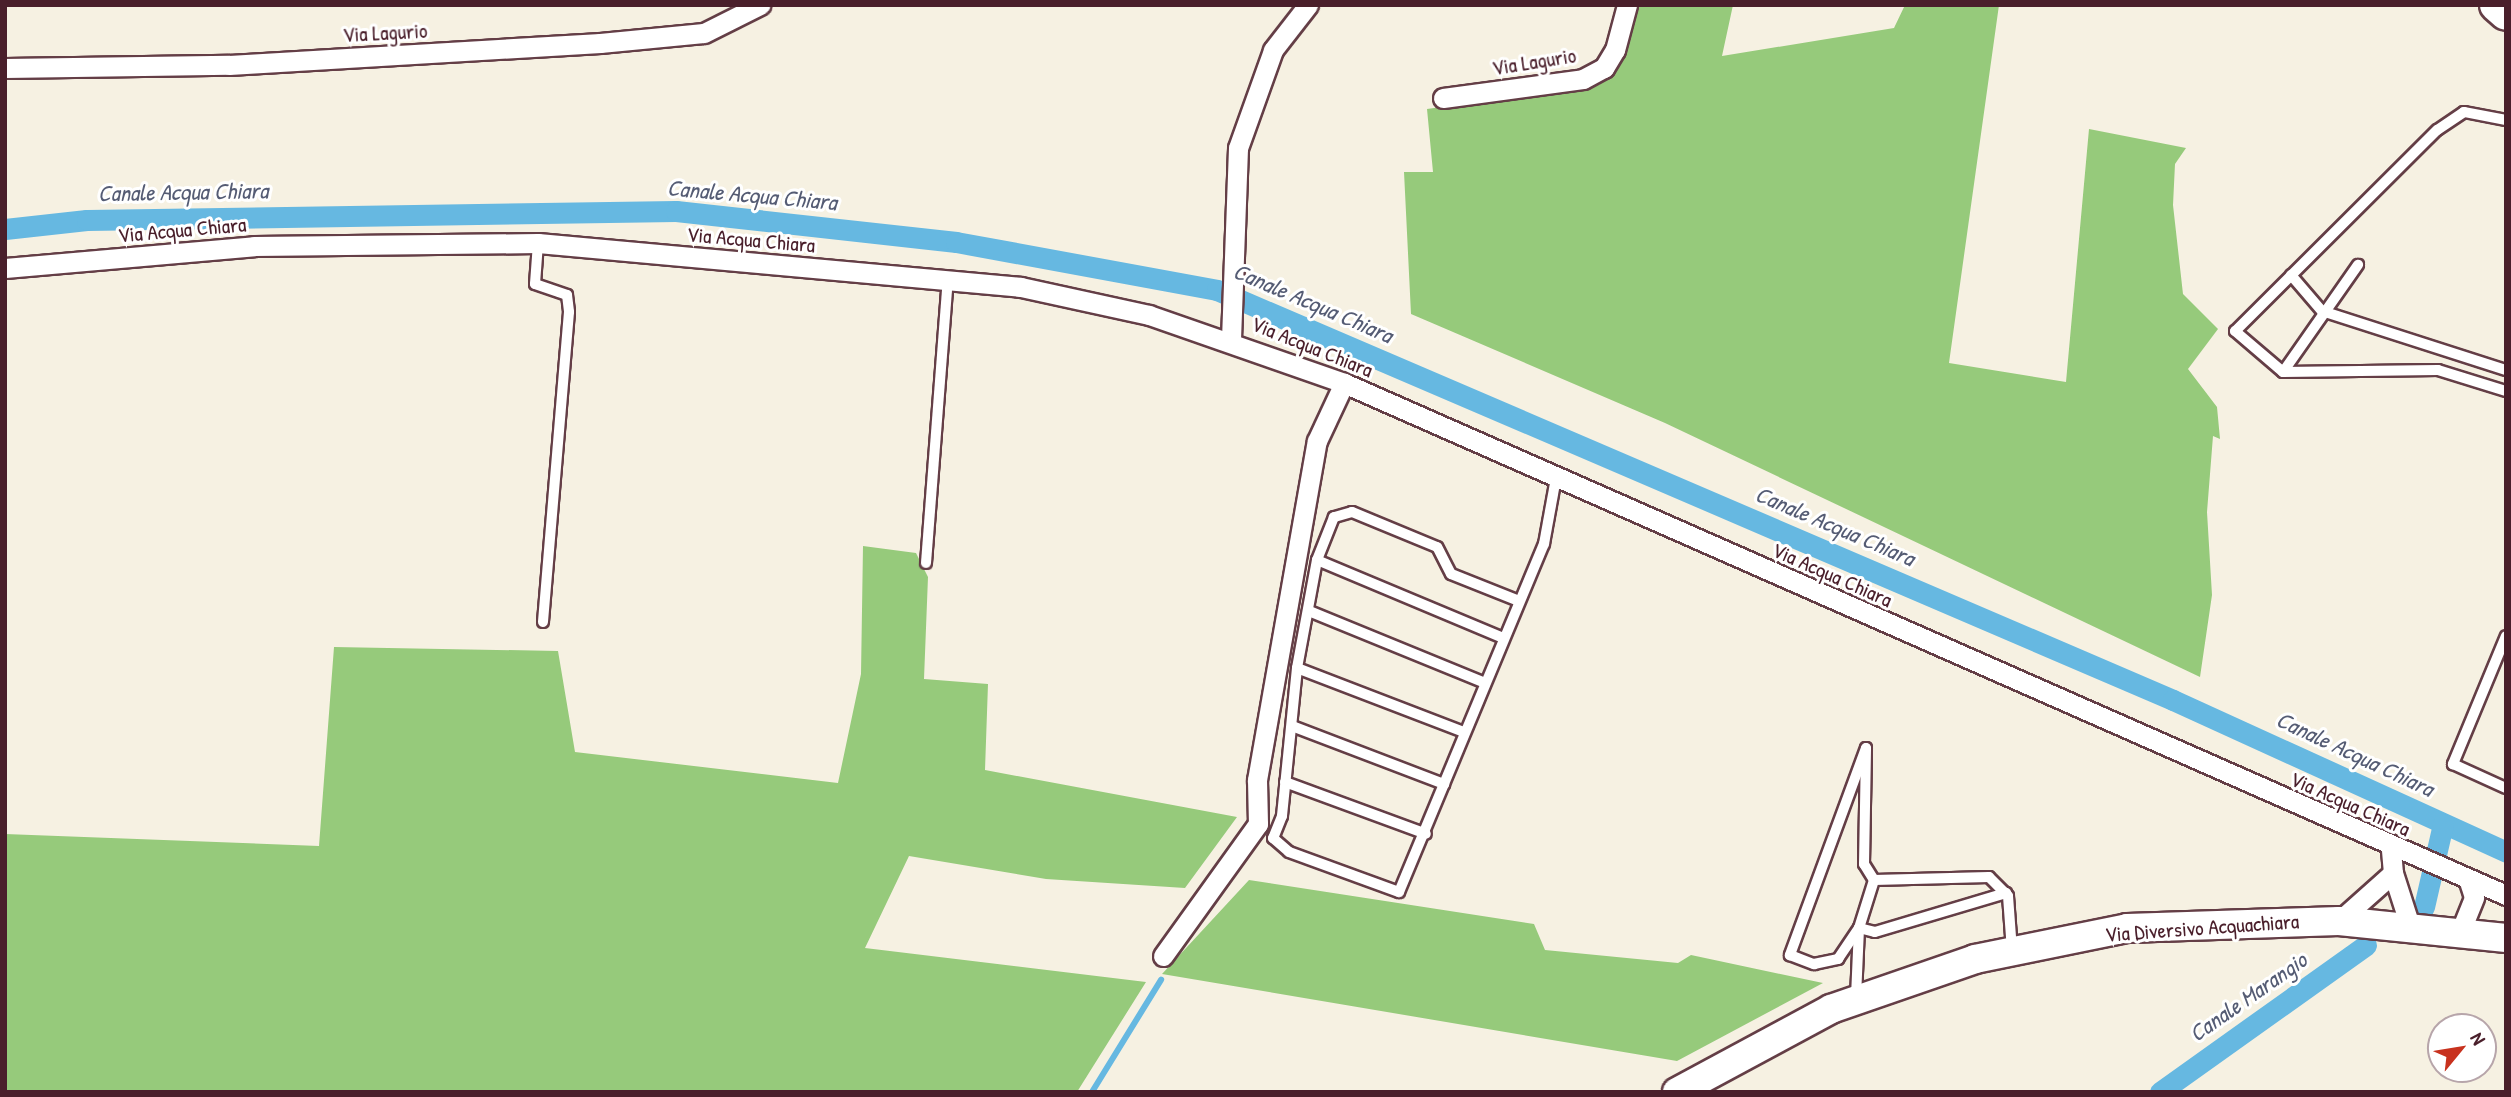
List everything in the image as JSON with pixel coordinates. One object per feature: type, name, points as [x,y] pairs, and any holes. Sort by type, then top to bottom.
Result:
[{"type":"main road","points":[[2496,5],[2506,15]]},
{"type":"main road","name":"Via Diversivo Acquachiara","points":[[1677,1092],[1764,1041],[1856,1000],[2012,951],[2127,928],[2339,921],[2461,930],[2506,938]]},
{"type":"street","points":[[1231,339],[1231,268],[1238,148],[1273,50],[1308,5]]},
{"type":"street","name":"Via Lagurio","points":[[1443,98],[1583,79],[1604,68],[1615,50],[1627,5]]},
{"type":"street","name":"Via Lagurio","points":[[5,68],[229,65],[600,43],[704,33],[751,8]]},
{"type":"street","name":"Via Acqua Chiara","points":[[5,268],[254,246],[538,243],[1021,287],[1231,339],[1345,383],[2391,848],[2506,895]]},
{"type":"street","points":[[1163,956],[1258,824],[1257,780],[1317,441],[1345,383]]},
{"type":"street","points":[[2391,848],[2392,925]]},
{"type":"street","points":[[2339,921],[2393,873]]},
{"type":"street","points":[[2461,930],[2474,897],[2468,879]]},
{"type":"lane","points":[[2506,120],[2464,112],[2437,130],[2235,331],[2283,372],[2438,370],[2506,391]]},
{"type":"lane","points":[[538,243],[535,284],[567,295],[569,313],[543,622]]},
{"type":"lane","points":[[2283,372],[2322,311],[2358,265]]},
{"type":"lane","points":[[2291,275],[2322,311],[2506,370]]},
{"type":"lane","points":[[926,563],[948,280]]},
{"type":"lane","points":[[1519,601],[1451,574],[1437,547],[1352,512],[1334,517],[1317,560],[1297,668],[1285,782],[1273,838],[1314,861],[1399,892],[1426,834],[1501,637],[1519,601],[1544,544],[1556,478]]},
{"type":"lane","points":[[1317,560],[1501,637]]},
{"type":"lane","points":[[1309,611],[1485,683]]},
{"type":"lane","points":[[2506,636],[2453,764],[2506,789]]},
{"type":"lane","points":[[1297,668],[1464,732]]},
{"type":"lane","points":[[1292,726],[1444,783]]},
{"type":"lane","points":[[1856,1000],[1859,928],[1874,880],[1864,864],[1866,748],[1790,955],[1814,964],[1838,959],[1859,928]]},
{"type":"lane","points":[[1285,782],[1426,834]]},
{"type":"lane","points":[[1874,880],[1989,877],[2006,893],[2012,951]]},
{"type":"lane","points":[[1859,928],[1875,932],[2006,893]]},
{"type":"green space","points":[[1634,5],[1733,5],[1722,56],[1894,28],[1905,5],[1999,5],[1949,363],[2066,382],[2089,129],[2186,148],[2175,164],[2173,205],[2183,294],[2218,329],[2188,369],[2217,407],[2220,439],[2213,436],[2207,512],[2212,595],[2200,677],[1665,423],[1411,314],[1404,172],[1433,172],[1427,109],[1599,85],[1617,67]]},
{"type":"green space","points":[[863,546],[916,553],[928,577],[924,679],[988,684],[985,770],[1237,817],[1185,888],[1046,879],[909,856],[865,948],[1146,982],[1077,1092],[5,1092],[5,834],[319,846],[334,647],[558,651],[575,752],[838,783],[861,674]]},
{"type":"green space","points":[[1249,880],[1534,924],[1545,950],[1678,963],[1691,955],[1823,983],[1677,1061],[1162,974]]},
{"type":"waterway","name":"Canale Acqua Chiara","points":[[5,229],[87,220],[676,211],[956,242],[1217,290],[2173,700],[2506,852]]},
{"type":"waterway","name":"Canale Marangio","points":[[2424,907],[2443,824]]},
{"type":"waterway","name":"Canale Marangio","points":[[2160,1092],[2366,945]]},
{"type":"waterway","points":[[1092,1092],[1161,980]]}]
